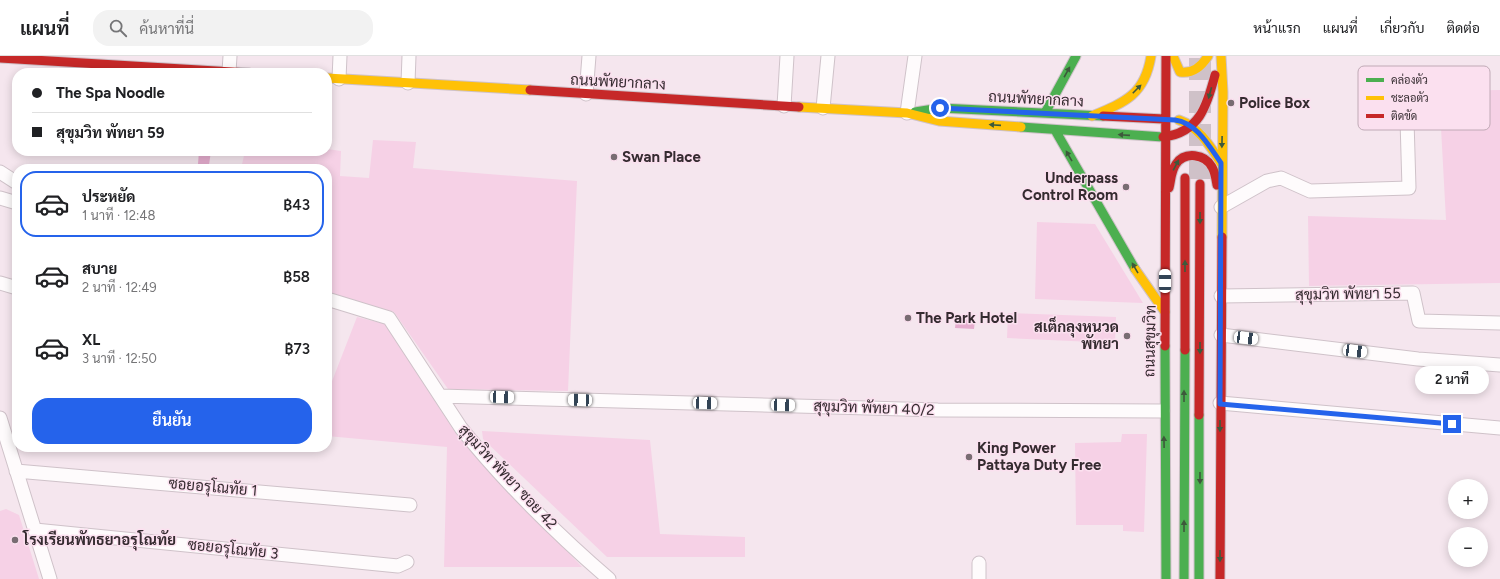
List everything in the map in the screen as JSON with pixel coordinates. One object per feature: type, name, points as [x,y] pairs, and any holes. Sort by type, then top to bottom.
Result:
[{"type":"main road","points":[[1045,113],[1076,56]]},
{"type":"main road","points":[[1092,116],[1112,108],[1140,87],[1147,76],[1151,56]]},
{"type":"main road","name":"ถนนสุขุมวิท","points":[[1166,56],[1163,138],[1165,202],[1163,411],[1166,579]]},
{"type":"main road","points":[[1173,56],[1180,72],[1185,73],[1197,70],[1208,56]]},
{"type":"main road","points":[[1163,138],[1178,135],[1192,126],[1201,115],[1210,96],[1220,56]]},
{"type":"main road","points":[[1220,56],[1223,92],[1221,163],[1220,579]]},
{"type":"main road","points":[[0,58],[164,68]]},
{"type":"main road","name":"ถนนพัทยากลาง","points":[[333,78],[907,113],[939,121],[1163,138]]},
{"type":"main road","name":"ถนนพัทยากลาง","points":[[907,113],[940,108],[1164,119],[1182,121],[1192,126]]},
{"type":"main road","points":[[1192,126],[1221,163]]},
{"type":"main road","points":[[1055,130],[1140,277],[1165,312]]},
{"type":"main road","points":[[1165,202],[1175,165],[1181,158],[1195,156],[1207,160],[1212,167],[1221,204]]},
{"type":"main road","points":[[1184,579],[1185,178]]},
{"type":"main road","points":[[1199,579],[1200,179]]},
{"type":"street","points":[[229,68],[230,56]]},
{"type":"street","points":[[333,78],[340,56]]},
{"type":"street","points":[[408,83],[409,56]]},
{"type":"street","points":[[586,94],[589,56]]},
{"type":"street","points":[[784,106],[788,56]]},
{"type":"street","points":[[823,108],[828,56]]},
{"type":"street","points":[[907,113],[915,56]]},
{"type":"street","points":[[1221,204],[1267,181],[1281,178],[1310,191],[1409,188],[1407,130]]},
{"type":"street","points":[[0,172],[12,180]]},
{"type":"street","points":[[0,198],[12,202]]},
{"type":"street","points":[[0,283],[12,287]]},
{"type":"street","name":"สุขุมวิท พัทยา 55","points":[[1221,296],[1413,293],[1419,321],[1500,323]]},
{"type":"street","name":"สุขุมวิท พัทยา ซอย 42","points":[[332,301],[389,318],[440,396],[474,444],[536,509],[609,579]]},
{"type":"street","points":[[1221,335],[1418,358],[1500,365]]},
{"type":"street","name":"สุขุมวิท พัทยา 40/2","points":[[440,396],[938,410],[1163,411]]},
{"type":"street","points":[[1220,404],[1500,428]]},
{"type":"street","points":[[0,418],[50,579]]},
{"type":"street","name":"ซอยอรุโณทัย 1","points":[[16,471],[410,505]]},
{"type":"street","name":"ซอยอรุโณทัย 3","points":[[35,530],[398,566],[407,562]]},
{"type":"street","points":[[979,563],[979,579]]},
{"type":"shaded area","points":[[1490,90],[1500,90],[1500,283],[1309,286],[1308,216],[1446,220],[1441,130],[1490,130]]},
{"type":"shaded area","points":[[373,140],[416,142],[413,168],[577,181],[568,391],[448,389],[394,312],[332,293],[332,164],[242,164],[244,156],[332,156],[332,150],[341,151],[340,176],[369,178]]},
{"type":"shaded area","points":[[199,156],[210,156],[209,164],[198,164]]},
{"type":"shaded area","points":[[1037,222],[1095,224],[1143,303],[1035,299]]},
{"type":"shaded area","points":[[1008,313],[1116,317],[1115,343],[1007,338]]},
{"type":"shaded area","points":[[357,317],[385,324],[458,437],[582,567],[444,567],[447,447],[332,436],[332,381]]},
{"type":"shaded area","points":[[956,319],[975,320],[974,329],[955,328]]},
{"type":"shaded area","points":[[482,431],[650,440],[660,534],[745,537],[745,557],[607,557],[483,439]]},
{"type":"shaded area","points":[[1122,434],[1147,434],[1144,532],[1123,531],[1123,525],[1076,525],[1075,443],[1121,442]]},
{"type":"shaded area","name":"โรงเรียนพัทธยาอรุโณทัย","points":[[6,509],[19,515],[39,579],[0,579],[0,511]]},
{"type":"tunnel","points":[[1200,56],[1200,179]]},
{"type":"traffic: fast","points":[[1045,113],[1076,56]]},
{"type":"traffic: fast","points":[[915,112],[940,108],[1103,116]]},
{"type":"traffic: fast","points":[[1021,127],[1163,137]]},
{"type":"traffic: fast","points":[[1055,130],[1135,269]]},
{"type":"traffic: fast","points":[[1165,346],[1166,579]]},
{"type":"traffic: fast","points":[[1184,579],[1185,350]]},
{"type":"traffic: fast","points":[[1199,415],[1199,579]]},
{"type":"traffic: slow","points":[[1092,116],[1124,101],[1139,88],[1148,69],[1151,56]]},
{"type":"traffic: slow","points":[[1173,56],[1180,72],[1193,71],[1208,56]]},
{"type":"traffic: slow","points":[[1221,56],[1223,92],[1222,237]]},
{"type":"traffic: slow","points":[[332,78],[530,90]]},
{"type":"traffic: slow","points":[[799,107],[907,113],[939,121],[1021,127]]},
{"type":"traffic: slow","points":[[1179,120],[1186,123],[1198,132],[1221,163]]},
{"type":"traffic: slow","points":[[1135,269],[1165,312]]},
{"type":"traffic: jam","points":[[1165,346],[1166,56]]},
{"type":"traffic: jam","points":[[0,58],[166,68]]},
{"type":"traffic: jam","points":[[1163,137],[1185,130],[1200,116],[1209,97],[1215,75]]},
{"type":"traffic: jam","points":[[530,90],[799,107]]},
{"type":"traffic: jam","points":[[1103,116],[1164,119]]},
{"type":"traffic: jam","points":[[1169,188],[1174,167],[1184,157],[1190,156],[1200,157],[1209,163],[1214,171],[1217,185]]},
{"type":"traffic: jam","points":[[1185,178],[1185,350]]},
{"type":"traffic: jam","points":[[1199,415],[1200,184]]},
{"type":"traffic: jam","points":[[1220,579],[1222,237]]},
{"type":"place","name":"Police Box","points":[[1231,103]]},
{"type":"place","name":"Swan Place","points":[[614,157]]},
{"type":"place","name":"Underpass Control Room","points":[[1126,187]]},
{"type":"place","name":"The Park Hotel","points":[[908,318]]},
{"type":"place","name":"สเต็กลุงหนวด พัทยา","points":[[1127,336]]},
{"type":"place","name":"King Power Pattaya Duty Free","points":[[969,457]]},
{"type":"place","name":"โรงเรียนพัทธยาอรุโณทัย","points":[[15,540]]},
{"type":"route","points":[[940,108],[1175,120],[1185,122],[1192,126],[1207,143],[1221,163],[1220,404],[1452,424]]}]
